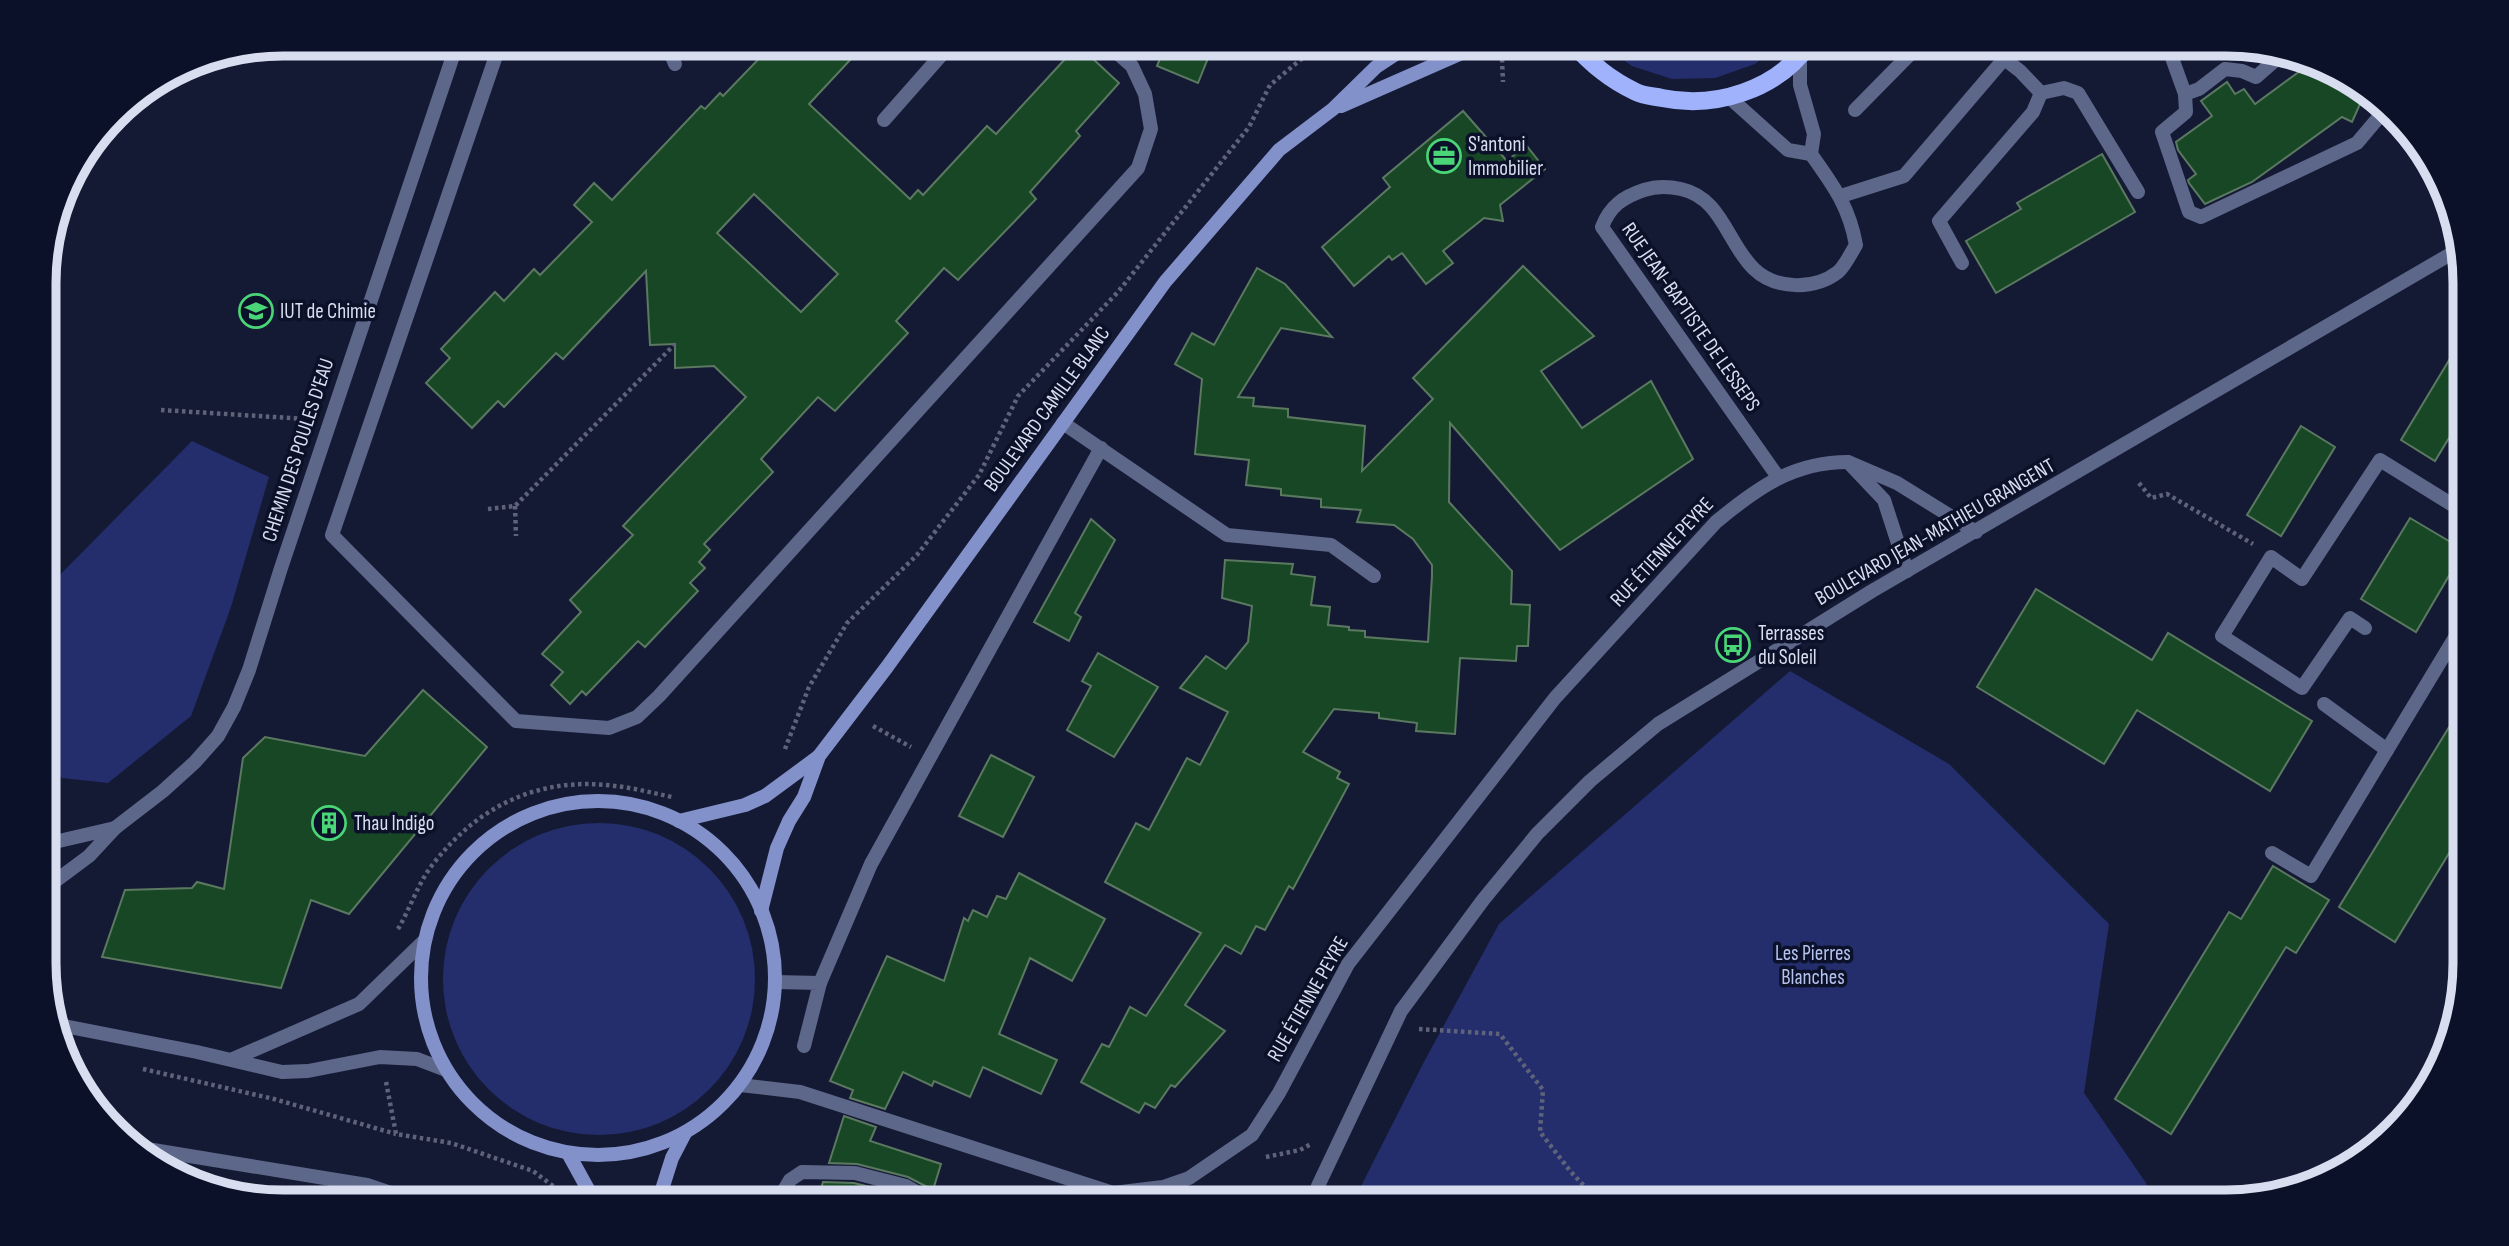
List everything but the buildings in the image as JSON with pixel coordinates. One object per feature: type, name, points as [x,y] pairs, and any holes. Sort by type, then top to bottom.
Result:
[{"type":"main road","name":"BOULEVARD CAMILLE BLANC","points":[[761,911],[777,848],[804,797],[819,756],[887,667],[1165,282],[1279,150],[1333,109],[1376,67],[1393,56]]},
{"type":"main road","name":"BOULEVARD CAMILLE BLANC","points":[[1333,109],[1454,56]]},
{"type":"main road","points":[[1584,56],[1598,71],[1639,93],[1684,103],[1730,98],[1767,82],[1797,56]]},
{"type":"main road","name":"BOULEVARD CAMILLE BLANC","points":[[679,821],[745,805],[765,796],[819,756]]},
{"type":"main road","points":[[600,801],[641,806],[679,821],[713,844],[741,874],[761,911],[772,946],[775,982],[770,1018],[759,1053],[740,1085],[715,1112],[685,1133],[648,1149],[609,1155],[568,1153],[520,1138],[478,1109],[446,1070],[428,1029],[420,985],[424,941],[437,902],[458,868],[487,839],[522,818],[560,804],[600,801]]},
{"type":"main road","points":[[662,1190],[672,1158],[685,1133]]},
{"type":"main road","points":[[568,1153],[588,1190]]},
{"type":"street","name":"CHEMIN DES POULES D'EAU","points":[[56,881],[89,856],[115,828],[163,792],[195,762],[218,736],[234,707],[249,670],[453,56]]},
{"type":"street","points":[[496,56],[332,535],[516,721],[609,728],[636,717],[659,696],[1139,168],[1151,129],[1145,94],[1132,66],[1121,56]]},
{"type":"street","points":[[672,56],[676,64]]},
{"type":"street","points":[[884,120],[940,56]]},
{"type":"street","points":[[1730,98],[1788,150],[1811,154],[1814,134],[1800,85],[1803,56]]},
{"type":"street","points":[[1854,110],[1908,56]]},
{"type":"street","points":[[2000,56],[2020,71],[2041,93]]},
{"type":"street","points":[[1841,196],[1904,176],[2007,56]]},
{"type":"street","points":[[2171,56],[2185,94],[2186,112],[2162,132],[2189,212],[2202,217],[2357,143],[2380,116]]},
{"type":"street","points":[[2185,94],[2199,89],[2225,69],[2256,76],[2274,61]]},
{"type":"street","points":[[2041,93],[2064,88],[2078,93],[2138,192]]},
{"type":"street","points":[[1962,263],[1939,221],[2033,113],[2041,93]]},
{"type":"street","name":"RUE JEAN-BAPTISTE DE LESSEPS","points":[[1778,477],[1602,227],[1612,208],[1634,194],[1652,187],[1691,191],[1717,213],[1754,269],[1768,279],[1785,285],[1819,281],[1839,271],[1856,245],[1852,222],[1841,196],[1811,154]]},
{"type":"street","name":"BOULEVARD JEAN-MATHIEU GRANGENT","points":[[1317,1190],[1401,1011],[1491,890],[1537,834],[1590,781],[1658,724],[1907,570],[2451,254]]},
{"type":"street","points":[[1063,423],[1227,535],[1331,545],[1374,576]]},
{"type":"street","points":[[804,1046],[820,984],[872,864],[1101,448]]},
{"type":"street","points":[[2365,628],[2350,618],[2302,688],[2222,636],[2271,557],[2302,579],[2380,460],[2451,504],[2453,501]]},
{"type":"street","name":"RUE ÉTIENNE PEYRE","points":[[1138,1190],[1163,1187],[1189,1178],[1252,1135],[1279,1093],[1348,964],[1556,698],[1716,522],[1778,477],[1831,462],[1848,462]]},
{"type":"street","points":[[1848,462],[1897,483],[1976,532]]},
{"type":"street","points":[[1848,462],[1884,500],[1907,570]]},
{"type":"street","points":[[2272,853],[2311,876],[2453,641]]},
{"type":"street","points":[[2324,704],[2387,750]]},
{"type":"street","name":"CHEMIN DES POULES D'EAU","points":[[56,842],[115,828]]},
{"type":"street","points":[[233,1059],[359,1004],[424,941]]},
{"type":"street","points":[[775,982],[820,984]]},
{"type":"street","points":[[66,1027],[233,1059],[282,1072],[308,1071],[380,1057],[416,1059],[446,1070]]},
{"type":"street","name":"RUE ÉTIENNE PEYRE","points":[[740,1085],[800,1092],[1105,1190]]},
{"type":"street","points":[[155,1150],[367,1185],[382,1190]]},
{"type":"street","points":[[784,1190],[790,1180],[802,1172],[855,1172],[913,1190]]},
{"type":"path","points":[[780,756],[787,747],[809,687],[847,624],[917,555],[979,475],[1018,396],[1118,292],[1249,127],[1269,85],[1305,56]]},
{"type":"path","points":[[1502,57],[1503,82]]},
{"type":"path","points":[[488,509],[515,506],[674,344]]},
{"type":"path","points":[[161,410],[330,421]]},
{"type":"path","points":[[2139,483],[2151,498],[2167,494],[2240,534]]},
{"type":"path","points":[[515,506],[516,536]]},
{"type":"path","points":[[851,713],[930,758]]},
{"type":"path","points":[[396,932],[432,865],[472,822],[517,796],[569,785],[613,786],[673,797]]},
{"type":"path","points":[[1393,1027],[1500,1034],[1543,1090],[1540,1132],[1588,1190]]},
{"type":"path","points":[[380,1057],[396,1134]]},
{"type":"path","points":[[138,1068],[274,1100],[396,1134],[451,1143],[533,1171],[558,1190]]},
{"type":"path","points":[[1256,1164],[1266,1156],[1300,1150],[1348,1123]]},
{"type":"green space","points":[[1618,56],[1765,56],[1755,64],[1715,78],[1672,79],[1632,66]]},
{"type":"green space","points":[[192,441],[269,477],[231,607],[191,716],[108,783],[62,778],[56,773],[56,579]]},
{"type":"green space","name":"Les Pierres Blanches","points":[[1790,671],[1949,764],[2109,924],[2084,1093],[2149,1190],[1359,1190],[1425,1060],[1499,924]]},
{"type":"green space","points":[[584,823],[614,823],[644,829],[673,841],[710,868],[729,892],[743,919],[752,948],[755,979],[752,1010],[743,1039],[729,1066],[710,1090],[673,1117],[644,1129],[614,1135],[584,1135],[554,1129],[525,1117],[500,1100],[478,1078],[461,1053],[449,1024],[443,994],[443,964],[449,934],[461,905],[478,880],[500,858],[525,841],[554,829]]},
{"type":"place","name":"S'antoni Immobilier","points":[[1444,156]]},
{"type":"place","name":"IUT de Chimie","points":[[256,311]]},
{"type":"place","name":"Terrasses du Soleil","points":[[1733,645]]},
{"type":"place","name":"Thau Indigo","points":[[329,823]]}]
